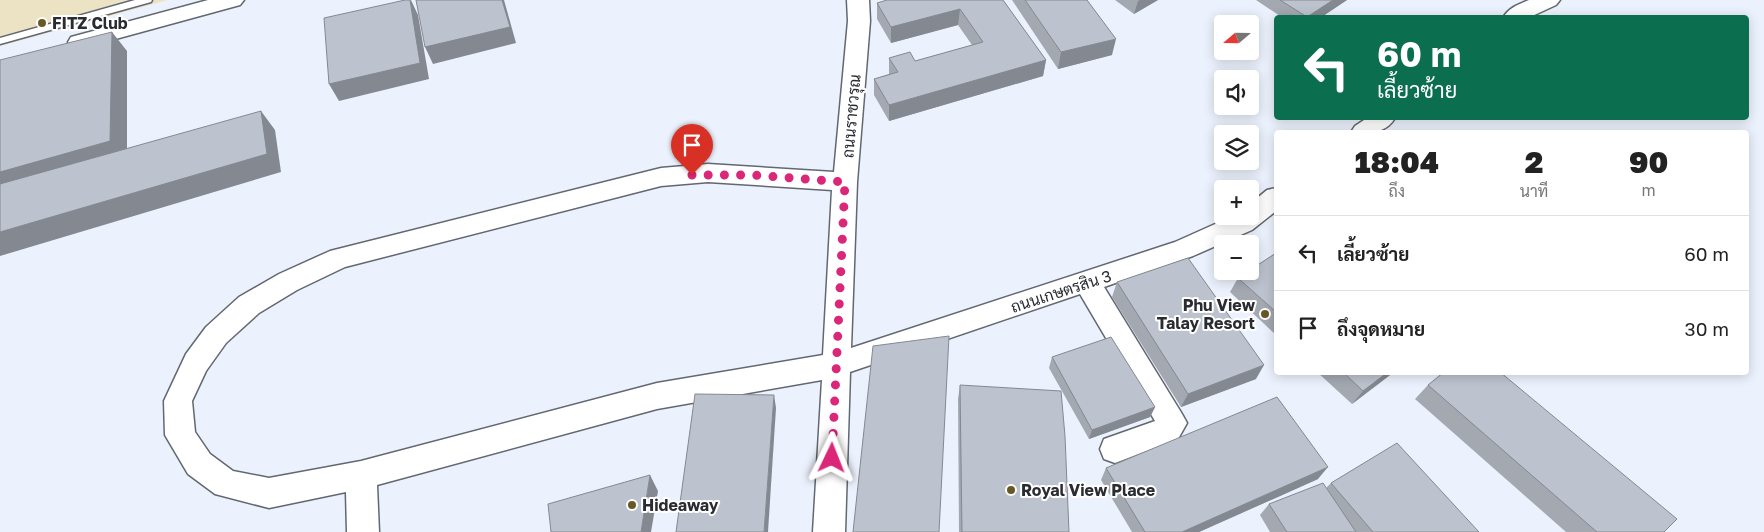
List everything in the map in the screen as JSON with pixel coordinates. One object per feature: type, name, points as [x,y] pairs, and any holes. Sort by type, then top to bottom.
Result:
[{"type":"street","points":[[56,49],[233,0]]},
{"type":"street","points":[[1517,15],[1526,9],[1549,0]]},
{"type":"street","name":"ถนนราชวรุณ","points":[[829,532],[845,182],[864,2]]},
{"type":"street","points":[[1366,130],[1380,120]]},
{"type":"street","name":"ถนนเกษตรสิน 3","points":[[845,182],[708,173],[661,178],[339,258],[288,282],[249,305],[216,335],[196,363],[178,401],[180,434],[199,464],[226,484],[269,493],[361,475],[657,396],[836,365],[1087,282],[1216,236],[1243,223],[1274,198]]},
{"type":"street","points":[[1087,282],[1172,423],[1168,430],[1115,449]]},
{"type":"street","points":[[361,475],[363,532]]},
{"type":"lane","points":[[0,41],[147,0]]},
{"type":"shaded area","name":"FITZ Club","points":[[0,0],[168,0],[0,46]]},
{"type":"building","points":[[410,0],[420,63],[329,84],[324,18]]},
{"type":"building","points":[[416,0],[502,0],[510,27],[425,47]]},
{"type":"building","points":[[887,0],[1003,0],[1046,60],[889,105],[874,79],[898,72],[889,58],[910,52],[915,61],[983,42],[960,9],[891,27],[877,3]]},
{"type":"building","points":[[1025,0],[1087,0],[1116,39],[1061,52]]},
{"type":"building","points":[[1280,0],[1333,0],[1310,15],[1304,15]]},
{"type":"building","points":[[112,32],[110,141],[0,172],[0,60]]},
{"type":"building","points":[[261,111],[267,154],[0,232],[0,184]]},
{"type":"building","points":[[1274,254],[1274,310],[1240,280],[1259,280],[1259,264]]},
{"type":"building","points":[[1188,258],[1264,365],[1188,394],[1117,282]]},
{"type":"building","points":[[949,336],[939,532],[853,532],[873,346]]},
{"type":"building","points":[[1111,337],[1155,407],[1092,430],[1052,357]]},
{"type":"building","points":[[1346,375],[1384,375],[1363,391]]},
{"type":"building","points":[[1440,375],[1504,375],[1677,519],[1664,532],[1597,532],[1428,385]]},
{"type":"building","name":"Royal View Place","points":[[960,385],[1061,391],[1069,532],[962,532]]},
{"type":"building","points":[[695,394],[774,395],[764,532],[676,532]]},
{"type":"building","points":[[1277,397],[1328,467],[1182,532],[1145,532],[1106,468]]},
{"type":"building","points":[[1397,443],[1479,532],[1373,532],[1331,483]]},
{"type":"building","points":[[650,475],[641,532],[551,532],[548,504]]},
{"type":"building","points":[[1323,483],[1356,532],[1287,532],[1269,504]]},
{"type":"place","name":"FITZ Club","points":[[42,23]]},
{"type":"place","name":"Phu View Talay Resort","points":[[1265,314]]},
{"type":"place","name":"Royal View Place","points":[[1011,490]]},
{"type":"place","name":"Hideaway","points":[[632,505]]},
{"type":"route","points":[[692,175],[708,173],[752,175],[845,182],[832,458]]}]
